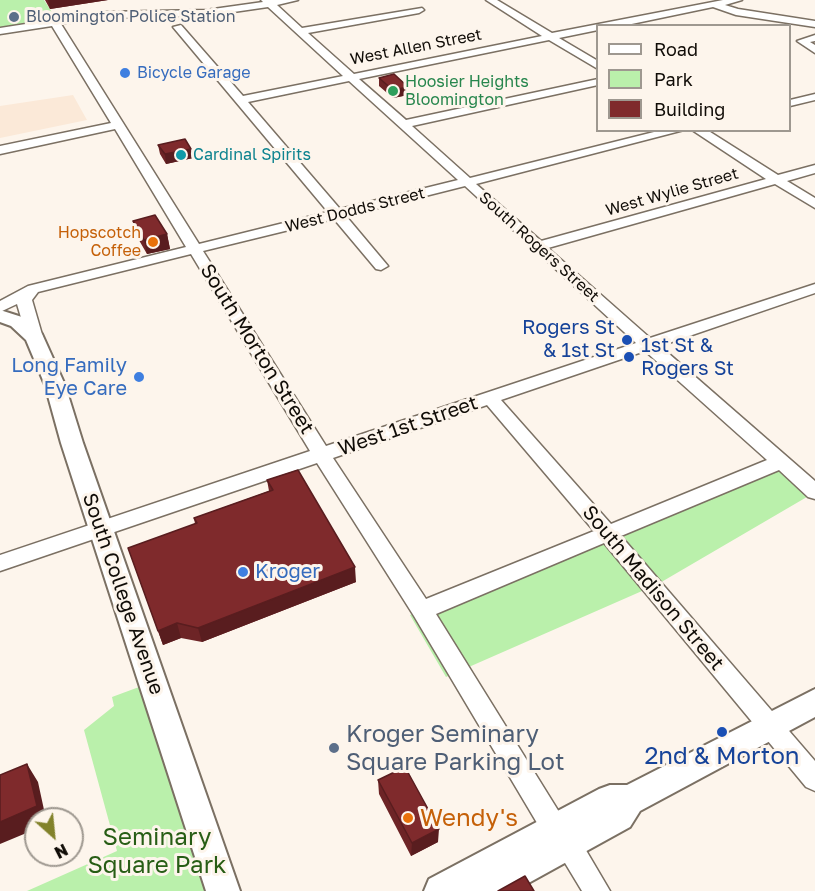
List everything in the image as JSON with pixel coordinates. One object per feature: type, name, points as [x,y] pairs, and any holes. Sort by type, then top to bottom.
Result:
[{"type":"main road","name":"South College Avenue","points":[[0,316],[18,322],[35,338],[55,385],[223,891]]},
{"type":"main road","points":[[441,891],[514,862],[561,837],[619,816],[629,800],[815,702]]},
{"type":"main road","points":[[481,891],[514,862]]},
{"type":"street","points":[[0,31],[104,15],[206,13],[293,0]]},
{"type":"street","points":[[491,0],[596,65]]},
{"type":"street","points":[[703,0],[736,12],[815,24]]},
{"type":"street","points":[[615,24],[737,0]]},
{"type":"street","points":[[163,2],[170,14]]},
{"type":"street","name":"South Rogers Street","points":[[268,2],[647,344],[815,492]]},
{"type":"street","points":[[301,30],[419,10]]},
{"type":"street","name":"South Morton Street","points":[[55,22],[322,455],[422,610],[561,837],[597,891]]},
{"type":"street","points":[[178,27],[381,266]]},
{"type":"street","name":"West Allen Street","points":[[240,100],[596,27]]},
{"type":"street","points":[[815,38],[802,41],[815,50]]},
{"type":"street","points":[[404,124],[596,82]]},
{"type":"street","points":[[791,103],[815,97]]},
{"type":"street","points":[[0,150],[118,125]]},
{"type":"street","name":"West Dodds Street","points":[[0,307],[33,290],[670,132]]},
{"type":"street","points":[[701,132],[815,204]]},
{"type":"street","name":"West Wylie Street","points":[[538,246],[815,170]]},
{"type":"street","name":"West 1st Street","points":[[0,563],[815,288]]},
{"type":"street","points":[[33,290],[24,300],[35,338]]},
{"type":"street","name":"South Madison Street","points":[[490,398],[553,469],[815,779]]},
{"type":"street","points":[[422,610],[781,462]]},
{"type":"shaded area","points":[[73,95],[87,120],[0,138],[0,106]]},
{"type":"green space","points":[[0,0],[44,0],[57,20],[0,29]]},
{"type":"green space","points":[[777,463],[812,494],[658,584],[446,677],[410,615]]},
{"type":"green space","name":"Seminary Square Park","points":[[139,687],[213,891],[27,891],[117,851],[84,730],[114,706],[112,697]]},
{"type":"building","points":[[394,74],[408,87],[393,90],[379,78]]},
{"type":"building","points":[[185,139],[191,149],[165,154],[158,145]]},
{"type":"building","points":[[155,215],[167,234],[144,240],[133,221]]},
{"type":"building","name":"Kroger","points":[[298,470],[355,567],[198,628],[177,623],[158,631],[128,548],[197,523],[194,518],[273,490],[267,480]]},
{"type":"building","points":[[27,764],[37,806],[24,807],[24,812],[0,822],[0,775]]},
{"type":"building","name":"Wendy's","points":[[405,767],[439,829],[412,843],[378,780]]},
{"type":"building","points":[[525,876],[534,891],[498,891]]},
{"type":"place","name":"Bloomington Police Station","points":[[14,17]]},
{"type":"place","name":"Bicycle Garage","points":[[125,73]]},
{"type":"place","name":"Hoosier Heights Bloomington","points":[[393,91]]},
{"type":"place","name":"Cardinal Spirits","points":[[181,155]]},
{"type":"place","name":"Hopscotch Coffee","points":[[153,242]]},
{"type":"place","name":"Rogers St & 1st St","points":[[627,340]]},
{"type":"place","name":"1st St & Rogers St","points":[[629,357]]},
{"type":"place","name":"Long Family Eye Care","points":[[139,377]]},
{"type":"place","name":"Kroger","points":[[243,572]]},
{"type":"place","name":"2nd & Morton","points":[[722,732]]},
{"type":"place","name":"Kroger Seminary Square Parking Lot","points":[[334,748]]},
{"type":"place","name":"Wendy's","points":[[408,818]]}]
